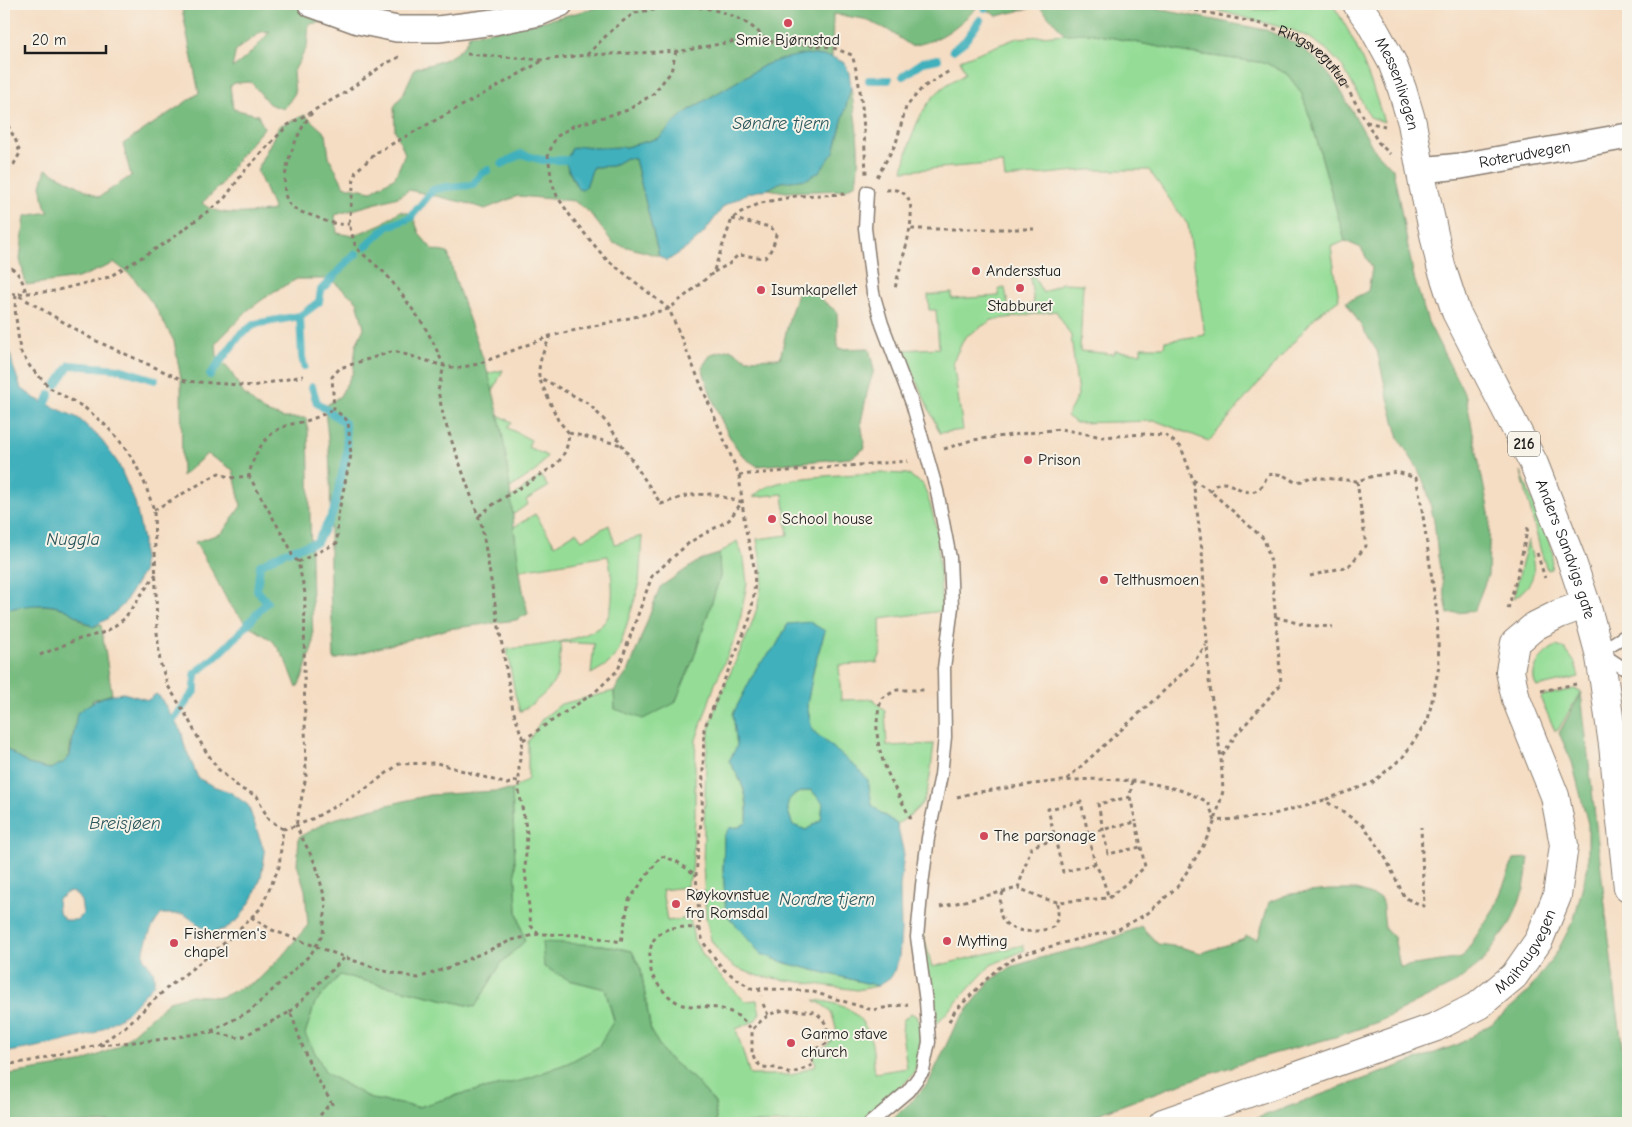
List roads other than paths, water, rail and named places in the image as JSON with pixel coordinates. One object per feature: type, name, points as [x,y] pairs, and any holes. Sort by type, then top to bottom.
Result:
[{"type":"main road","name":"Messenlivegen","points":[[1357,4],[1370,22],[1392,62],[1412,123],[1421,170]]},
{"type":"main road","name":"Anders Sandvigs gate","points":[[1421,170],[1441,266],[1456,312],[1534,464],[1570,556],[1586,604],[1599,652],[1613,745],[1628,888]]},
{"type":"main road","name":"Maihaugvegen","points":[[1163,1123],[1436,1028],[1479,1005],[1514,976],[1539,940],[1557,896],[1564,845],[1555,796],[1516,699],[1510,671],[1515,643],[1535,626],[1559,614],[1586,604]]},
{"type":"street","points":[[311,4],[358,21],[397,29],[438,29],[494,22],[539,13],[560,4]]},
{"type":"street","name":"Roterudvegen","points":[[1421,170],[1461,166],[1628,136]]},
{"type":"lane","points":[[867,192],[864,228],[873,293],[882,324],[912,403],[937,491],[950,558],[952,607],[944,668],[945,737],[941,774],[928,838],[917,937],[926,1002],[929,1042],[923,1071],[918,1078],[908,1091],[870,1123]]},
{"type":"lane","points":[[1628,634],[1599,652],[1628,671]]},
{"type":"water","name":"Søndre tjern","points":[[806,54],[832,57],[845,63],[851,87],[834,152],[819,172],[807,179],[781,182],[768,189],[748,193],[724,206],[703,234],[687,248],[667,261],[659,256],[635,159],[626,158],[612,166],[593,167],[586,187],[582,190],[578,189],[566,164],[572,148],[584,146],[594,148],[626,147],[659,138],[680,117],[694,107],[765,65]]},
{"type":"water","name":"Nuggla","points":[[4,326],[13,366],[21,388],[36,399],[78,418],[100,438],[118,463],[135,502],[143,540],[143,572],[123,605],[107,619],[93,627],[70,612],[54,606],[37,605],[4,610]]},
{"type":"water","name":"Nordre tjern","points":[[810,622],[825,631],[814,667],[807,705],[812,730],[857,768],[868,780],[872,805],[897,824],[904,854],[900,887],[901,931],[899,958],[892,976],[878,986],[785,963],[761,954],[726,914],[723,869],[724,836],[729,828],[739,827],[747,822],[747,804],[744,790],[729,761],[737,746],[733,714],[757,667],[776,646],[788,624]],"holes":[[[811,790],[823,803],[821,820],[806,830],[793,825],[788,805],[789,800],[796,794]]]},
{"type":"water","name":"Breisjøen","points":[[123,693],[148,700],[156,694],[160,697],[182,733],[184,744],[198,778],[230,792],[248,805],[265,853],[261,877],[253,898],[239,919],[225,929],[210,933],[184,914],[162,914],[152,929],[144,949],[145,960],[154,972],[154,984],[126,1014],[94,1034],[4,1053],[4,747],[28,764],[50,769],[63,763],[70,756],[77,713],[98,699]],"holes":[[[68,892],[75,893],[81,901],[83,914],[76,920],[65,920],[58,912],[57,900]]]},
{"type":"waterway","points":[[953,50],[965,41],[980,20]]},
{"type":"waterway","points":[[903,76],[923,62],[938,59]]},
{"type":"waterway","points":[[869,80],[888,80]]},
{"type":"waterway","points":[[502,164],[521,154],[542,160],[566,160]]},
{"type":"waterway","points":[[366,246],[388,226],[410,218],[433,190],[473,185],[482,173],[488,170]]},
{"type":"waterway","points":[[210,375],[240,335],[255,324],[300,316],[319,302],[321,290],[356,254]]},
{"type":"waterway","points":[[300,316],[304,366]]},
{"type":"waterway","points":[[56,385],[70,365],[119,369],[155,380]]},
{"type":"waterway","points":[[174,719],[195,690],[195,673],[224,649],[267,602],[257,590],[260,565],[285,552],[317,542],[333,513],[347,452],[345,423],[317,403],[312,387]]},
{"type":"waterway","points":[[46,403],[50,394]]},
{"type":"place","name":"Smie Bjørnstad","points":[[788,23]]},
{"type":"place","name":"Andersstua","points":[[976,271]]},
{"type":"place","name":"Stabburet","points":[[1020,288]]},
{"type":"place","name":"Isumkapellet","points":[[761,290]]},
{"type":"place","name":"Prison","points":[[1028,460]]},
{"type":"place","name":"School house","points":[[772,519]]},
{"type":"place","name":"Telthusmoen","points":[[1104,580]]},
{"type":"place","name":"The parsonage","points":[[984,836]]},
{"type":"place","name":"Røykovnstue fra Romsdal","points":[[676,904]]},
{"type":"place","name":"Mytting","points":[[947,941]]},
{"type":"place","name":"Fishermen's chapel","points":[[174,943]]},
{"type":"place","name":"Garmo stave church","points":[[791,1043]]}]
